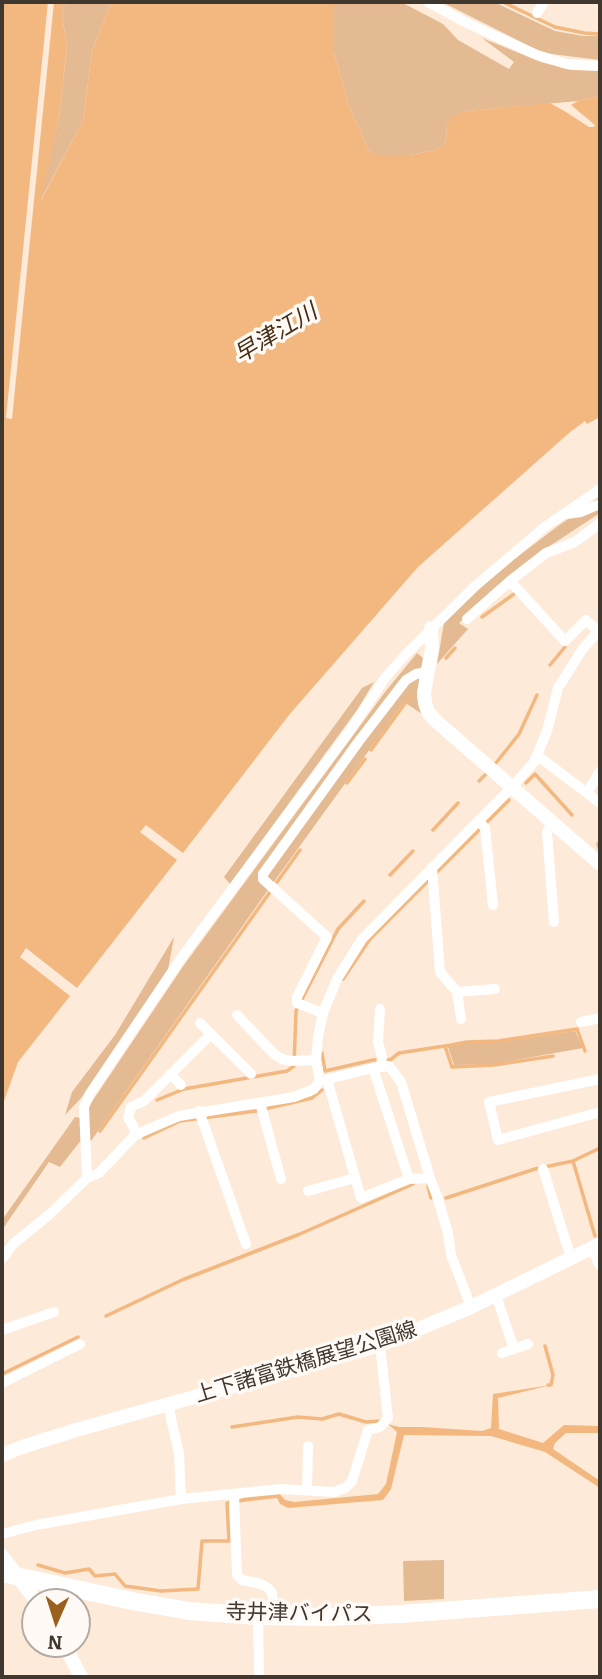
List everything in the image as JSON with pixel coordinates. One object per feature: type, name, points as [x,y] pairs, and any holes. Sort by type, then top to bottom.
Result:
[{"type":"highway","name":"寺井津バイパス","points":[[10,1574],[189,1611],[266,1617],[400,1614],[600,1599]]},
{"type":"street","points":[[428,2],[537,55],[567,64],[600,66]]},
{"type":"street","points":[[537,13],[544,2]]},
{"type":"street","points":[[87,1178],[84,1107],[89,1095],[184,954],[386,678],[431,628],[474,587],[546,526],[600,489]]},
{"type":"street","points":[[563,514],[581,512],[600,504]]},
{"type":"street","points":[[467,619],[546,553],[575,542],[600,523]]},
{"type":"street","points":[[430,1178],[409,1179],[361,1198],[316,1060],[318,1037],[323,1013],[337,979],[362,939],[482,824],[534,762],[547,731],[558,688],[582,650],[599,632],[586,620],[565,641],[510,581]]},
{"type":"street","points":[[431,628],[432,648],[424,693],[428,712],[600,864]]},
{"type":"street","points":[[323,1013],[300,1005],[297,997],[327,937],[263,879],[263,874],[406,680],[427,672]]},
{"type":"street","points":[[537,756],[600,803]]},
{"type":"street","points":[[587,793],[600,771]]},
{"type":"street","points":[[553,822],[547,832],[554,922]]},
{"type":"street","points":[[482,824],[493,905]]},
{"type":"street","points":[[433,873],[440,972],[457,992],[461,1019]]},
{"type":"street","points":[[457,992],[495,989]]},
{"type":"street","points":[[380,1009],[379,1064],[409,1179]]},
{"type":"street","points":[[237,1015],[282,1059],[316,1060]]},
{"type":"street","points":[[581,1022],[600,1018]]},
{"type":"street","points":[[200,1023],[251,1074]]},
{"type":"street","points":[[135,1135],[128,1117],[131,1107],[144,1101],[211,1034]]},
{"type":"street","points":[[2,1259],[13,1244],[50,1214],[87,1178],[99,1174],[135,1135],[179,1116],[261,1109],[314,1089],[323,1080],[379,1064],[389,1066],[401,1082],[448,1233],[451,1255],[471,1307]]},
{"type":"street","points":[[170,1074],[181,1085]]},
{"type":"street","points":[[600,1079],[489,1102],[498,1140],[600,1112]]},
{"type":"street","points":[[261,1109],[281,1179]]},
{"type":"street","points":[[201,1116],[246,1244]]},
{"type":"street","points":[[543,1169],[571,1258]]},
{"type":"street","points":[[308,1191],[355,1178]]},
{"type":"street","points":[[596,1246],[600,1266]]},
{"type":"street","name":"上下諸富鉄橋展望公園線","points":[[2,1455],[33,1443],[380,1345],[471,1307],[596,1246]]},
{"type":"street","points":[[496,1295],[514,1349]]},
{"type":"street","points":[[2,1330],[54,1312]]},
{"type":"street","points":[[2,1383],[80,1344]]},
{"type":"street","points":[[502,1353],[528,1344]]},
{"type":"street","points":[[2,1534],[36,1525],[181,1499],[281,1489],[334,1492],[345,1488],[352,1481],[368,1430],[380,1427],[388,1418],[380,1345]]},
{"type":"street","points":[[169,1405],[179,1453],[181,1499]]},
{"type":"street","points":[[307,1489],[308,1446]]},
{"type":"street","points":[[234,1494],[237,1576],[242,1580],[261,1584],[272,1594],[266,1617],[259,1677]]},
{"type":"street","points":[[2,1556],[10,1574],[24,1588]]},
{"type":"street","points":[[71,1658],[81,1677]]},
{"type":"shaded area","points":[[65,2],[111,2],[92,51],[83,121],[39,203],[59,118],[67,46],[62,15]]},
{"type":"shaded area","points":[[334,2],[401,2],[443,24],[458,40],[509,69],[514,62],[482,38],[541,62],[571,70],[600,71],[600,96],[578,101],[467,111],[446,126],[447,136],[443,146],[435,150],[410,155],[375,155],[368,149],[349,106],[334,53]]},
{"type":"shaded area","points":[[442,2],[494,2],[555,31],[600,36],[600,60],[543,53]]},
{"type":"shaded area","points":[[600,497],[600,513],[539,553],[459,623],[468,629],[437,664],[444,623],[496,573]]},
{"type":"shaded area","points":[[417,653],[423,658],[417,697],[422,714],[404,702],[91,1141],[82,1139],[60,1167],[49,1162],[2,1230],[2,1220],[75,1117],[81,1118],[184,965],[385,692]]},
{"type":"shaded area","points":[[374,682],[357,710],[230,884],[224,877],[362,688]]},
{"type":"shaded area","points":[[174,937],[168,970],[85,1094],[65,1115],[72,1092],[115,1035]]},
{"type":"shaded area","points":[[575,1031],[583,1048],[493,1064],[454,1065],[448,1047],[465,1043],[501,1042]]},
{"type":"shaded area","points":[[444,1560],[444,1599],[404,1601],[403,1561]]},
{"type":"water","name":"早津江川","points":[[2,2],[65,2],[62,15],[67,46],[59,118],[41,200],[83,121],[92,51],[111,2],[334,2],[334,53],[349,106],[368,149],[375,155],[410,155],[435,150],[443,146],[447,136],[446,126],[452,116],[467,111],[550,103],[589,127],[594,127],[595,125],[571,105],[600,96],[600,417],[587,424],[585,421],[569,433],[418,567],[289,715],[183,853],[146,825],[140,832],[177,860],[77,988],[26,948],[20,957],[70,996],[18,1062],[3,1104],[2,1104]]},
{"type":"water","points":[[551,1385],[498,1398],[499,1429],[543,1443],[564,1425],[600,1426],[600,1433],[566,1433],[555,1443],[553,1449],[600,1481],[600,1488],[545,1452],[491,1436],[404,1435],[391,1489],[383,1500],[288,1508],[280,1504],[277,1498],[242,1502],[243,1497],[279,1493],[285,1500],[294,1502],[378,1494],[386,1484],[397,1432],[388,1424],[399,1427],[482,1431],[491,1428],[493,1394]]},
{"type":"pier","points":[[48,2],[54,2],[12,419],[6,418]]},
{"type":"waterway","points":[[503,2],[555,27],[600,34]]},
{"type":"waterway","points":[[482,617],[514,594]]},
{"type":"waterway","points":[[550,665],[565,647]]},
{"type":"waterway","points":[[446,658],[455,648]]},
{"type":"waterway","points":[[371,750],[412,695]]},
{"type":"waterway","points":[[496,763],[519,734],[537,695]]},
{"type":"waterway","points":[[347,783],[365,759]]},
{"type":"waterway","points":[[479,781],[486,774]]},
{"type":"waterway","points":[[526,783],[535,774],[572,815]]},
{"type":"waterway","points":[[435,874],[509,800]]},
{"type":"waterway","points":[[433,830],[458,803]]},
{"type":"waterway","points":[[598,844],[600,850]]},
{"type":"waterway","points":[[277,882],[300,850]]},
{"type":"waterway","points":[[390,875],[413,851]]},
{"type":"waterway","points":[[343,979],[370,939],[429,880]]},
{"type":"waterway","points":[[100,1131],[270,892]]},
{"type":"waterway","points":[[157,1100],[184,1089],[287,1071],[294,1066],[296,1011],[338,929],[364,901]]},
{"type":"waterway","points":[[446,1046],[577,1029],[585,1051]]},
{"type":"waterway","points":[[322,1053],[325,1071],[373,1060],[390,1060],[399,1053],[445,1046],[452,1067],[494,1065],[553,1056]]},
{"type":"waterway","points":[[144,1138],[180,1121],[256,1111],[312,1098],[322,1090]]},
{"type":"waterway","points":[[446,1198],[535,1169],[573,1161],[600,1148]]},
{"type":"waterway","points":[[573,1161],[595,1236]]},
{"type":"waterway","points":[[106,1316],[182,1280],[300,1234],[413,1184]]},
{"type":"waterway","points":[[428,1186],[431,1198]]},
{"type":"waterway","points":[[2,1374],[78,1337]]},
{"type":"waterway","points":[[545,1346],[553,1375],[551,1385],[548,1385]]},
{"type":"waterway","points":[[232,1427],[298,1417],[322,1419],[339,1414],[366,1422],[381,1421]]},
{"type":"waterway","points":[[38,1565],[65,1573],[89,1569],[95,1576],[115,1574],[125,1586],[161,1591],[198,1589],[202,1541],[229,1541],[227,1503],[244,1500]]}]
